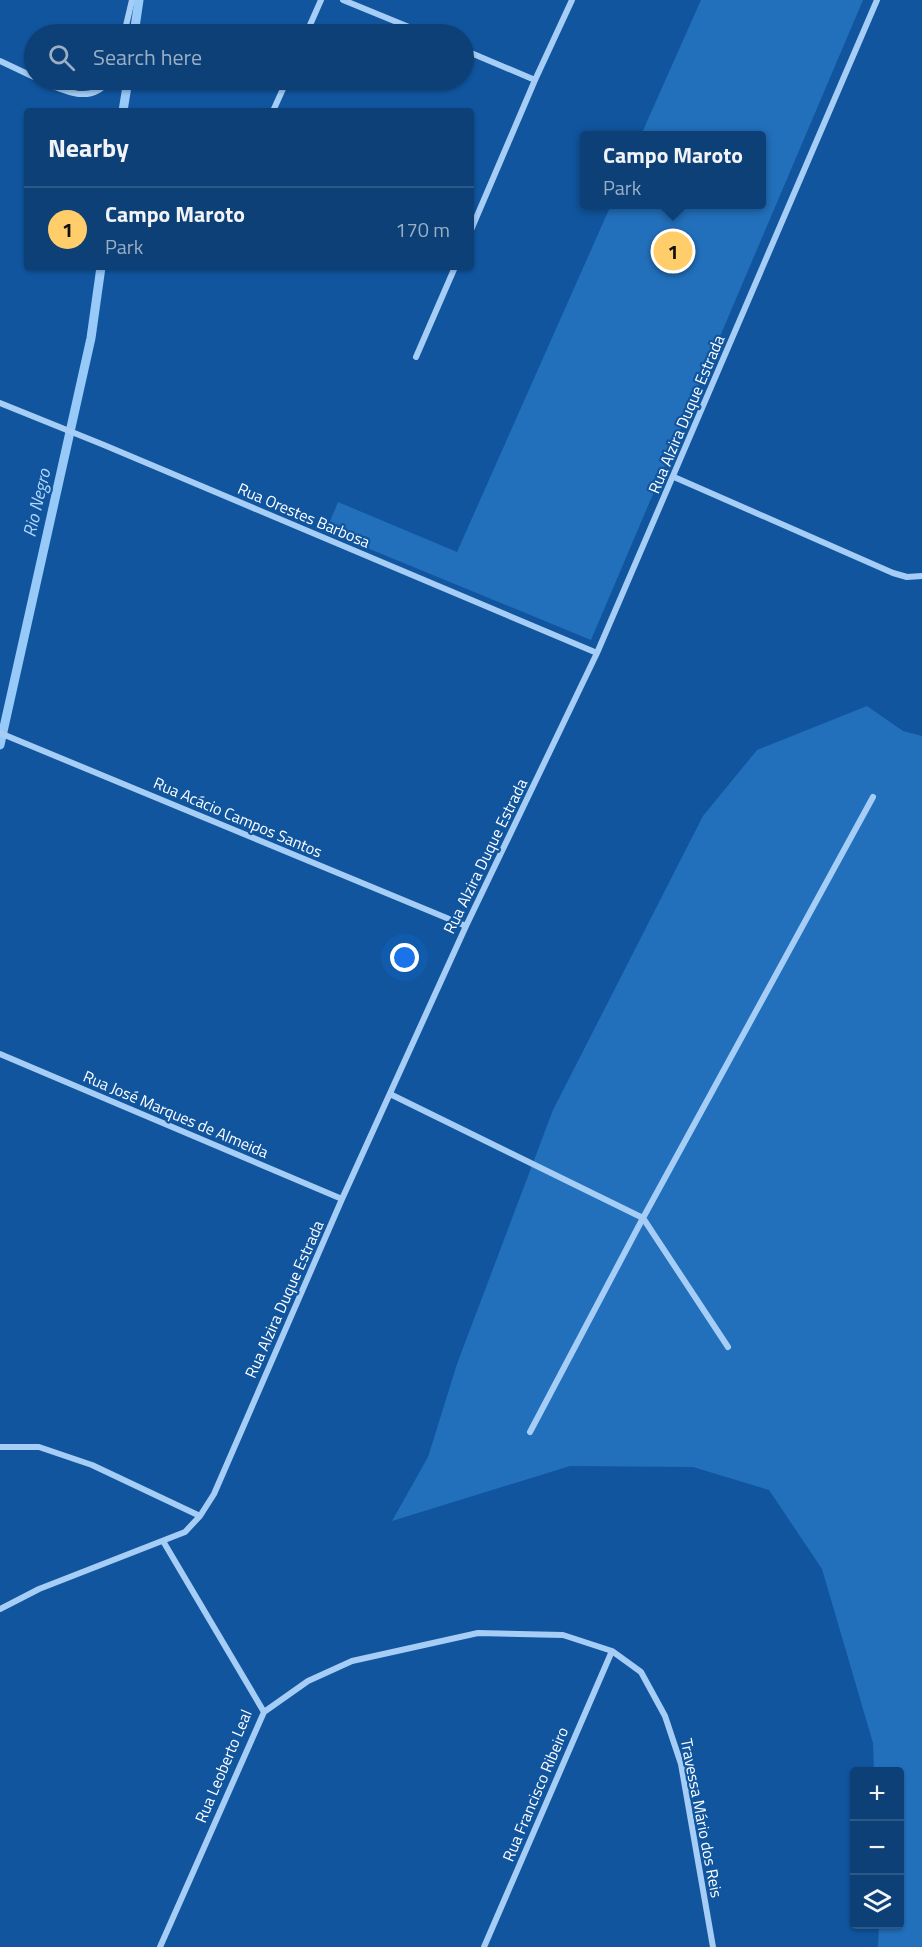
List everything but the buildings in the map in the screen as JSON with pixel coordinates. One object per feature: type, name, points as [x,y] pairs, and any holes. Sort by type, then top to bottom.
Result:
[{"type":"street","points":[[126,24],[132,0]]},
{"type":"street","points":[[310,24],[321,0]]},
{"type":"street","points":[[343,0],[402,24]]},
{"type":"street","points":[[474,223],[572,0]]},
{"type":"street","name":"Rua Alzira Duque Estrada","points":[[0,1610],[39,1588],[184,1532],[200,1516],[214,1494],[342,1199],[466,926],[597,653],[877,0]]},
{"type":"street","points":[[474,54],[535,80]]},
{"type":"street","points":[[0,61],[24,72]]},
{"type":"street","points":[[62,90],[74,95],[93,93],[97,90]]},
{"type":"street","points":[[274,108],[282,90]]},
{"type":"street","points":[[416,357],[454,270]]},
{"type":"street","name":"Rua Orestes Barbosa","points":[[0,403],[597,653]]},
{"type":"street","points":[[674,477],[893,573],[907,577],[922,576]]},
{"type":"street","name":"Rua Acácio Campos Santos","points":[[0,733],[466,926]]},
{"type":"street","points":[[530,1431],[643,1218],[873,797]]},
{"type":"street","name":"Rua José Marques de Almeida","points":[[0,1054],[342,1199]]},
{"type":"street","points":[[390,1094],[643,1218],[728,1347]]},
{"type":"street","points":[[0,1448],[39,1447],[81,1461],[200,1516]]},
{"type":"street","name":"Rua Leoberto Leal","points":[[160,1947],[264,1712],[163,1541]]},
{"type":"street","name":"Travessa Mário dos Reis","points":[[264,1712],[308,1682],[352,1661],[478,1633],[563,1635],[612,1651],[641,1672],[666,1716],[681,1764],[713,1947]]},
{"type":"street","name":"Rua Francisco Ribeiro","points":[[484,1947],[612,1651]]},
{"type":"shaded area","points":[[701,0],[863,0],[591,640],[326,531],[338,502],[457,552],[609,209],[766,209],[766,131],[643,131]]},
{"type":"shaded area","points":[[867,706],[903,731],[922,736],[922,1947],[878,1947],[879,1929],[904,1929],[904,1767],[874,1767],[873,1743],[822,1569],[769,1490],[693,1467],[570,1466],[392,1521],[428,1457],[457,1364],[553,1110],[703,816],[757,750]]},
{"type":"waterway","name":"Rio Negro","points":[[135,24],[139,0]]},
{"type":"waterway","name":"Rio Negro","points":[[123,108],[126,90]]},
{"type":"waterway","name":"Rio Negro","points":[[0,745],[91,338],[101,270]]},
{"type":"place","name":"Campo Maroto","points":[[673,251]]}]
